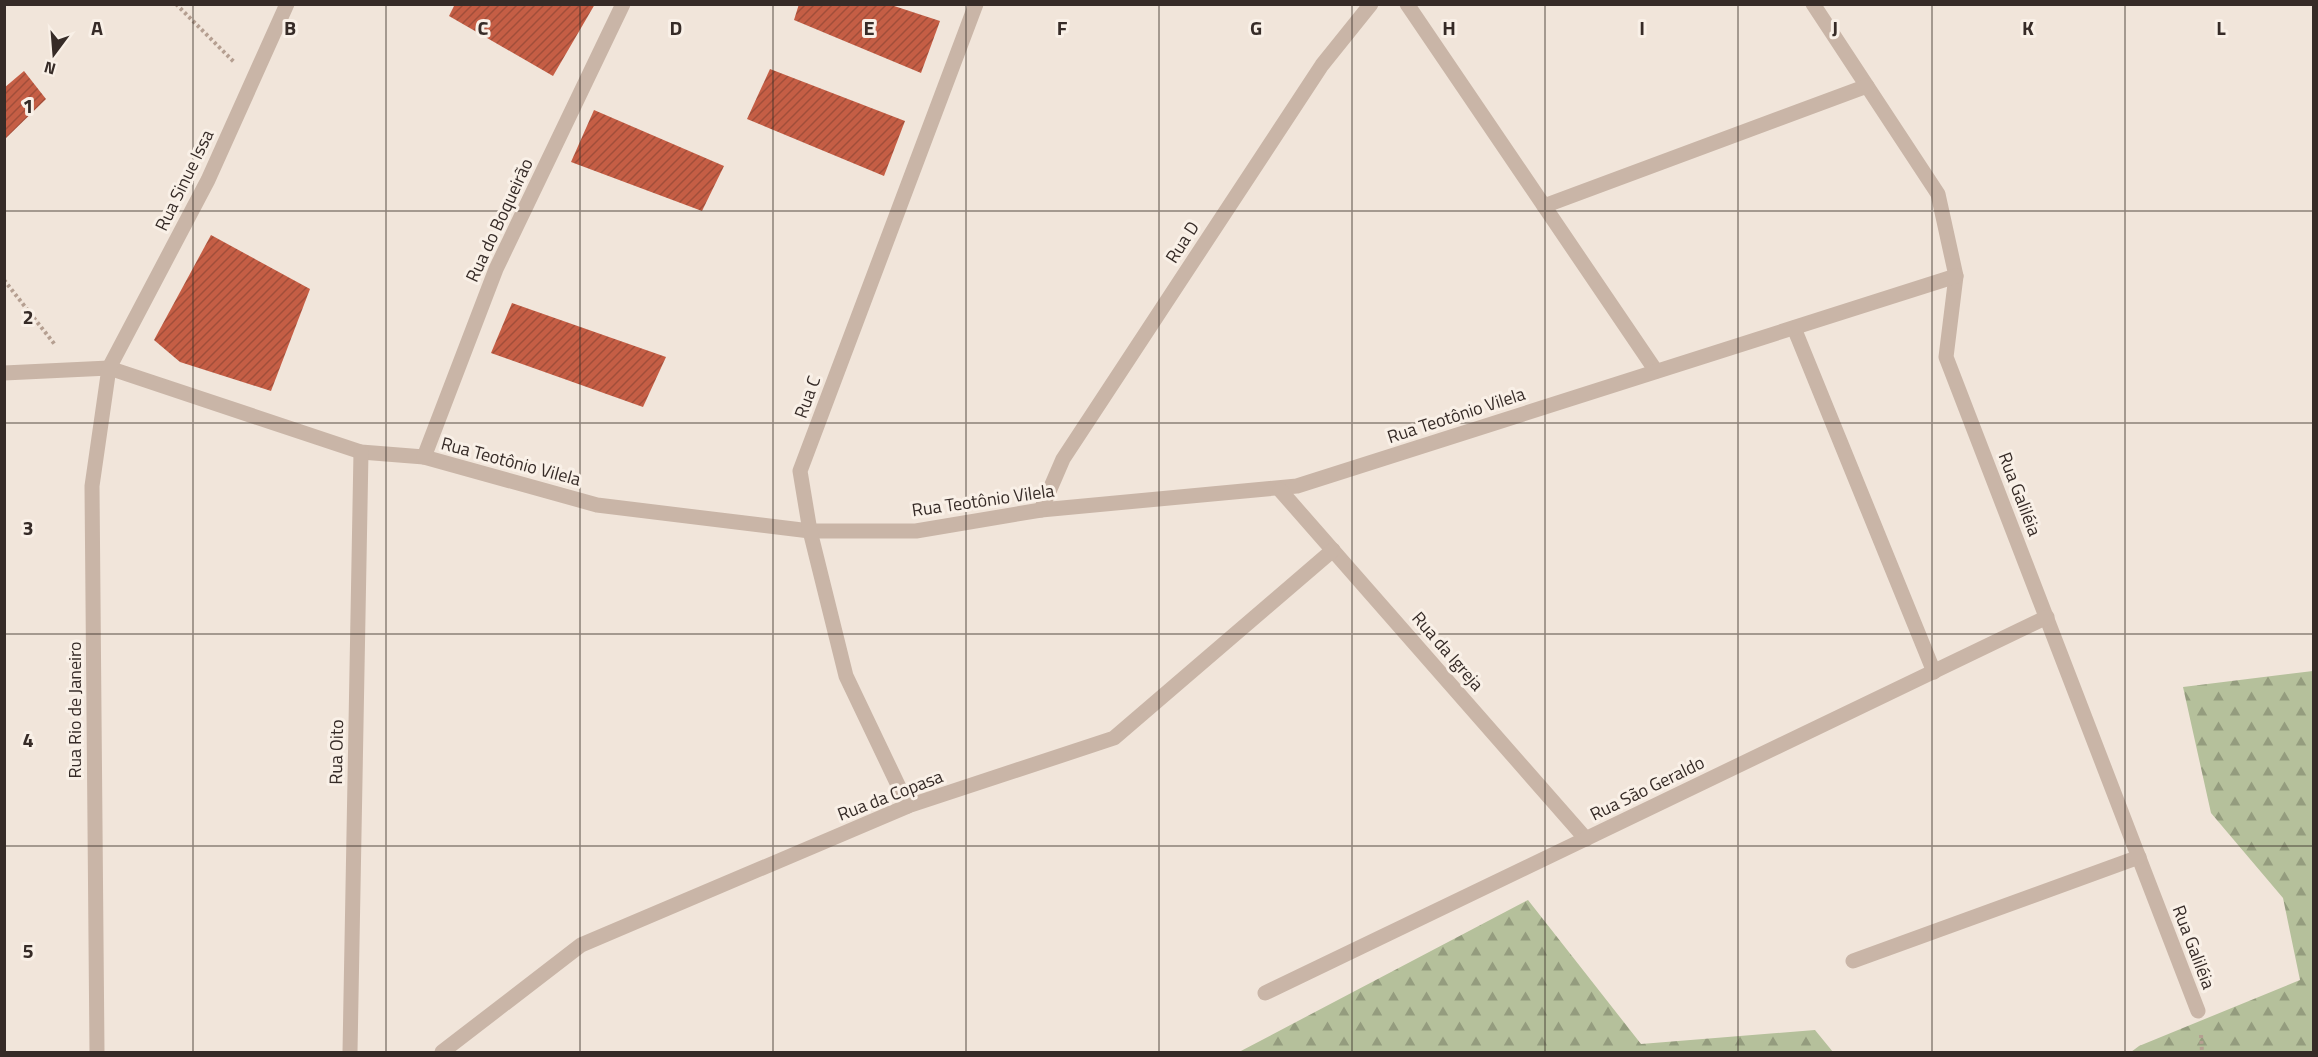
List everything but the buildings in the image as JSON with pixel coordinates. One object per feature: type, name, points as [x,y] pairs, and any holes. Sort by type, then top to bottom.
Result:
[{"type":"street","name":"Rua Sinue Issa","points":[[109,368],[207,180],[286,4]]},
{"type":"street","name":"Rua do Boqueirão","points":[[424,457],[496,269],[623,4]]},
{"type":"street","name":"Rua C","points":[[908,806],[846,676],[810,531],[800,471],[976,4]]},
{"type":"street","name":"Rua D","points":[[1041,510],[1070,449],[1322,65],[1371,4]]},
{"type":"street","points":[[1407,4],[1656,371]]},
{"type":"street","name":"Rua Galiléia","points":[[1813,4],[1938,194],[1956,276],[1946,357],[2198,1011]]},
{"type":"street","points":[[1545,206],[1867,86]]},
{"type":"street","name":"Rua Teotônio Vilela","points":[[4,373],[109,368],[361,453],[424,457],[597,505],[810,531],[916,531],[1041,510],[1280,490],[1956,276]]},
{"type":"street","points":[[1794,328],[1934,672]]},
{"type":"street","name":"Rua Rio de Janeiro","points":[[97,1053],[92,486],[109,368]]},
{"type":"street","name":"Rua Oito","points":[[350,1053],[361,453]]},
{"type":"street","name":"Rua da Igreja","points":[[1280,490],[1586,838]]},
{"type":"street","name":"Rua da Copasa","points":[[442,1053],[581,945],[908,806],[1114,738],[1333,550]]},
{"type":"street","name":"Rua São Geraldo","points":[[1265,993],[2047,617]]},
{"type":"street","points":[[1853,961],[2139,858]]},
{"type":"path","points":[[176,4],[252,80]]},
{"type":"path","points":[[4,280],[75,370]]},
{"type":"green space","points":[[2313,671],[2313,1052],[2131,1052],[2139,1046],[2300,980],[2283,898],[2211,813],[2183,687]]},
{"type":"green space","points":[[1528,900],[1641,1044],[1815,1030],[1833,1052],[1239,1052]]}]
